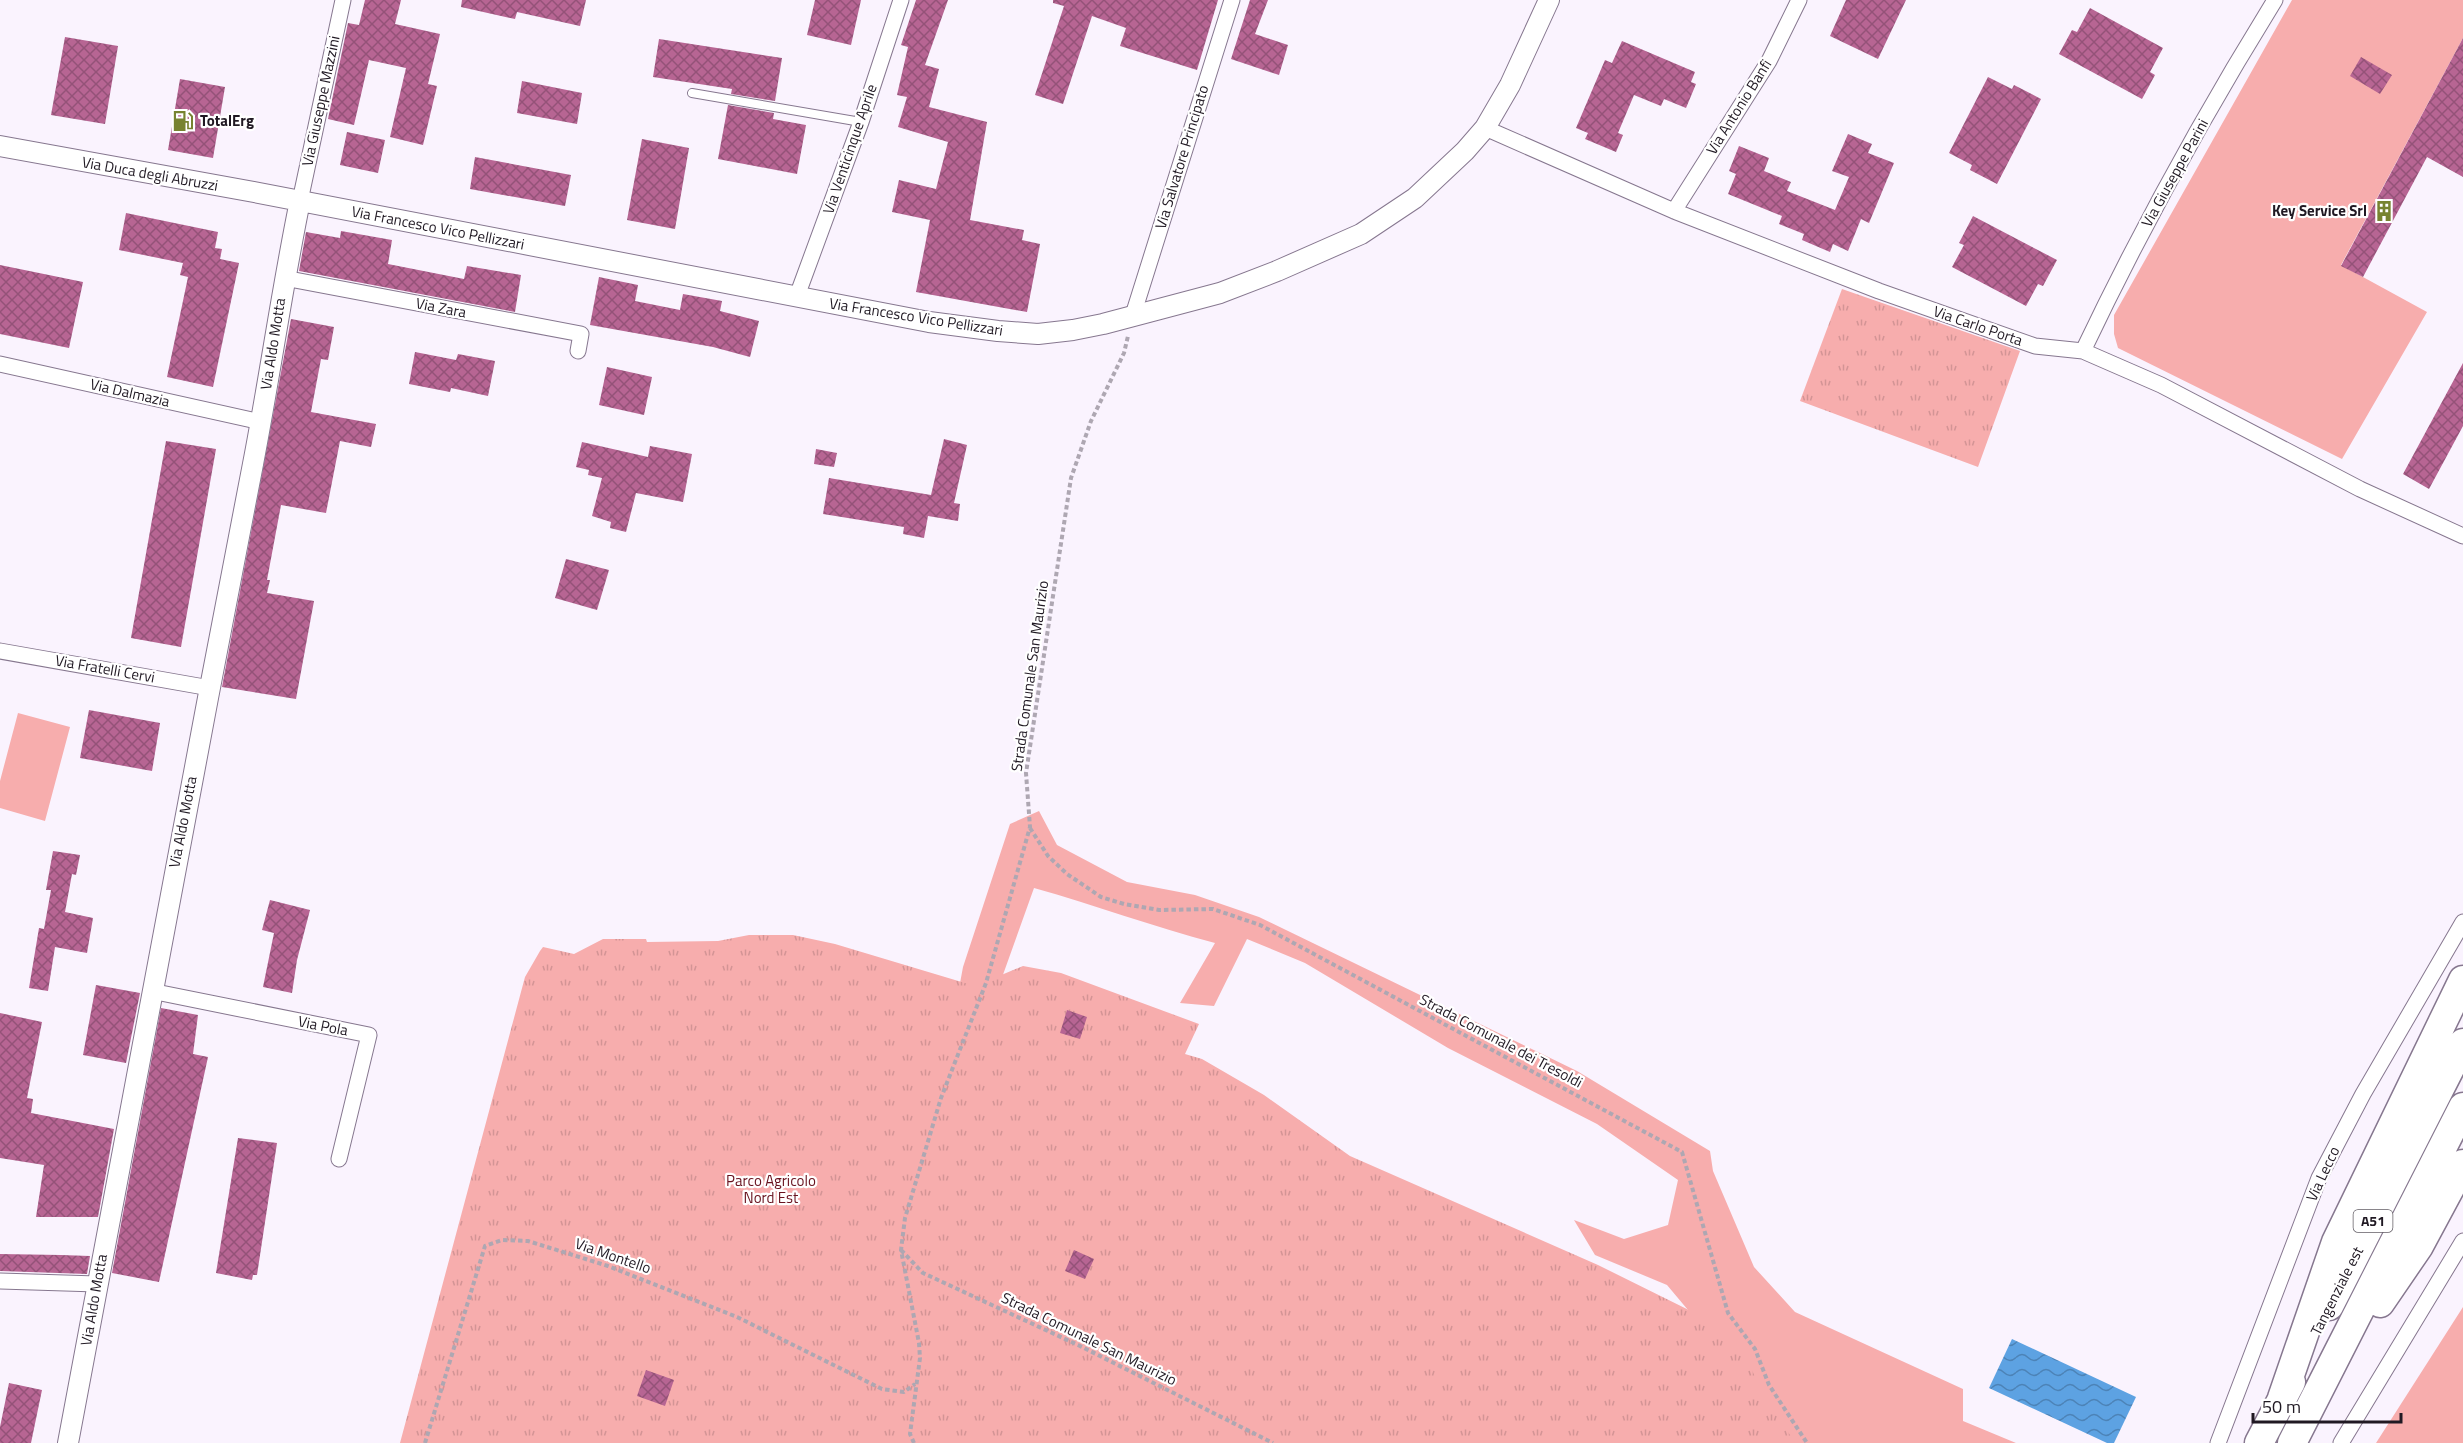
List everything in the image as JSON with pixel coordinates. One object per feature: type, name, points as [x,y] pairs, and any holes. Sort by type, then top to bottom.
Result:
[{"type":"highway","points":[[2282,1398],[2336,1242],[2463,980]]},
{"type":"highway","name":"Tangenziale est","points":[[2259,1443],[2463,1043]]},
{"type":"highway","name":"Tangenziale est","points":[[2292,1443],[2463,1107]]},
{"type":"highway","points":[[2313,1401],[2420,1246],[2463,1164]]},
{"type":"street","name":"Via Giuseppe Mazzini","points":[[300,201],[343,0]]},
{"type":"street","name":"Via Venticinque Aprile","points":[[797,296],[861,122],[901,0]]},
{"type":"street","name":"Via Salvatore Principato","points":[[1133,315],[1232,0]]},
{"type":"street","name":"Via Francesco Vico Pellizzari","points":[[300,201],[929,322],[1038,334],[1093,327],[1220,293],[1277,271],[1361,234],[1415,198],[1465,151],[1485,128],[1510,85],[1549,0]]},
{"type":"street","name":"Via Antonio Banfi","points":[[1674,211],[1769,62],[1799,0]]},
{"type":"street","name":"Via Giuseppe Parini","points":[[2083,351],[2125,263],[2237,62],[2275,0]]},
{"type":"street","name":"Via Carlo Porta","points":[[1485,128],[1674,211],[1879,291],[2035,346],[2083,351],[2161,385],[2360,489],[2463,536]]},
{"type":"street","name":"Via Duca degli Abruzzi","points":[[0,146],[300,201]]},
{"type":"street","name":"Via Aldo Motta","points":[[68,1443],[151,991],[261,422],[284,278],[300,201]]},
{"type":"street","name":"Via Zara","points":[[284,278],[581,334],[578,351]]},
{"type":"street","name":"Via Dalmazia","points":[[0,364],[261,422]]},
{"type":"street","name":"Via Fratelli Cervi","points":[[0,651],[210,688]]},
{"type":"street","name":"Via Lecco","points":[[2218,1443],[2319,1178],[2362,1094],[2463,922]]},
{"type":"street","name":"Via Pola","points":[[151,991],[369,1035],[339,1159]]},
{"type":"street","points":[[2341,1443],[2463,1241]]},
{"type":"street","points":[[0,1281],[97,1284]]},
{"type":"lane","points":[[692,93],[861,122]]},
{"type":"path","name":"Strada Comunale San Maurizio","points":[[914,1443],[910,1434],[920,1343],[900,1250],[905,1218],[941,1098],[986,983],[1030,827],[1026,773],[1071,478],[1091,421],[1124,354],[1133,315]]},
{"type":"path","name":"Strada Comunale dei Tresoldi","points":[[1030,827],[1048,856],[1067,874],[1101,897],[1124,904],[1159,910],[1213,909],[1260,924],[1682,1152],[1728,1313],[1755,1349],[1769,1385],[1807,1443]]},
{"type":"path","name":"Via Montello","points":[[425,1443],[485,1246],[502,1240],[528,1241],[556,1249],[682,1294],[737,1317],[882,1389],[904,1392],[915,1384]]},
{"type":"path","name":"Strada Comunale San Maurizio","points":[[900,1250],[923,1273],[1078,1344],[1273,1443]]},
{"type":"green space","points":[[2292,0],[2463,0],[2463,38],[2341,265],[2427,312],[2342,459],[2118,348],[2114,334],[2114,315]]},
{"type":"green space","points":[[1842,289],[2020,351],[1978,467],[1800,401]]},
{"type":"green space","points":[[18,713],[70,727],[45,821],[0,808],[0,781]]},
{"type":"green space","points":[[1039,811],[1057,845],[1127,882],[1195,895],[1259,917],[1577,1071],[1710,1151],[1713,1171],[1754,1267],[1795,1312],[1963,1389],[1963,1421],[2016,1443],[1787,1443],[1709,1335],[1667,1285],[1595,1255],[1574,1220],[1624,1239],[1668,1225],[1678,1180],[1597,1124],[1448,1048],[1305,963],[1247,939],[1214,1006],[1180,1003],[1215,943],[1034,888],[980,1039],[958,994],[963,967],[1010,824]]},
{"type":"green space","name":"Parco Agricolo Nord Est","points":[[749,935],[793,935],[835,944],[975,986],[1023,966],[1061,973],[1199,1024],[1185,1054],[1202,1059],[1264,1095],[1350,1156],[1598,1265],[1707,1319],[1724,1330],[1744,1352],[1759,1386],[1795,1443],[400,1443],[525,977],[540,951],[543,947],[574,954],[603,939],[646,939],[647,942],[718,941]]},
{"type":"green space","points":[[2463,1307],[2463,1443],[2376,1443]]},
{"type":"water","points":[[2012,1339],[2136,1397],[2114,1443],[2107,1443],[1989,1388]]},
{"type":"building","points":[[365,0],[401,0],[395,24],[440,34],[428,84],[437,86],[423,145],[390,137],[406,68],[369,60],[354,125],[328,119],[348,23],[359,25]]},
{"type":"building","points":[[462,0],[586,0],[580,26],[517,12],[515,19],[461,7]]},
{"type":"building","points":[[815,0],[861,0],[851,45],[807,35]]},
{"type":"building","points":[[916,0],[948,0],[925,65],[939,69],[929,107],[987,122],[970,220],[1024,230],[1022,240],[1040,244],[1027,312],[916,292],[930,220],[892,212],[899,180],[936,189],[948,142],[898,127],[907,97],[897,95],[908,47],[901,45]]},
{"type":"building","points":[[1053,0],[1218,0],[1197,70],[1120,46],[1126,28],[1092,16],[1063,104],[1035,95],[1064,6],[1053,3]]},
{"type":"building","points":[[1250,0],[1268,0],[1255,34],[1288,45],[1279,75],[1231,59]]},
{"type":"building","points":[[1846,0],[1906,0],[1878,59],[1830,36]]},
{"type":"building","points":[[2090,8],[2163,48],[2150,72],[2155,75],[2142,99],[2059,54],[2072,30],[2077,32]]},
{"type":"building","points":[[65,37],[118,46],[105,124],[51,115]]},
{"type":"building","points":[[2463,38],[2463,177],[2427,157],[2363,277],[2341,266]]},
{"type":"building","points":[[659,39],[782,58],[775,101],[731,94],[732,89],[653,77]]},
{"type":"building","points":[[1622,41],[1695,72],[1691,82],[1696,84],[1686,108],[1664,99],[1661,106],[1634,95],[1618,133],[1623,135],[1616,152],[1585,139],[1588,133],[1576,128],[1605,60],[1612,63]]},
{"type":"building","points":[[2361,57],[2392,75],[2380,94],[2350,76]]},
{"type":"building","points":[[1988,77],[2012,89],[2014,85],[2041,99],[1997,184],[1970,170],[1972,165],[1949,153]]},
{"type":"building","points":[[180,79],[225,87],[213,158],[168,150]]},
{"type":"building","points":[[522,81],[582,93],[577,124],[517,113]]},
{"type":"building","points":[[728,105],[774,113],[773,119],[806,125],[797,174],[718,159]]},
{"type":"building","points":[[347,132],[385,140],[378,173],[340,165]]},
{"type":"building","points":[[1848,134],[1872,144],[1868,153],[1894,163],[1869,223],[1861,219],[1848,251],[1833,244],[1830,252],[1802,240],[1804,234],[1779,224],[1782,216],[1728,194],[1736,174],[1729,171],[1739,146],[1769,158],[1764,171],[1791,182],[1787,191],[1835,210],[1849,177],[1832,171]]},
{"type":"building","points":[[642,139],[689,148],[675,229],[627,220]]},
{"type":"building","points":[[475,157],[571,175],[565,206],[470,189]]},
{"type":"building","points":[[126,213],[218,232],[215,248],[222,249],[220,259],[239,263],[213,387],[167,377],[188,277],[180,275],[183,263],[119,250]]},
{"type":"building","points":[[1973,216],[2057,260],[2043,286],[2038,284],[2026,306],[1952,267],[1964,245],[1959,243]]},
{"type":"building","points":[[341,231],[392,240],[388,264],[464,279],[467,266],[521,275],[515,312],[299,271],[306,232],[340,238]]},
{"type":"building","points":[[0,265],[83,282],[69,348],[0,334]]},
{"type":"building","points":[[599,277],[638,285],[635,301],[680,310],[683,294],[722,301],[720,311],[759,321],[750,357],[713,347],[590,325]]},
{"type":"building","points":[[291,319],[334,327],[328,360],[321,359],[311,412],[376,424],[371,447],[340,441],[326,513],[281,505],[267,580],[270,580],[267,593],[314,601],[296,699],[222,687]]},
{"type":"building","points":[[415,352],[456,360],[458,354],[495,361],[488,396],[451,388],[450,392],[409,384]]},
{"type":"building","points":[[2463,363],[2463,426],[2429,489],[2403,474]]},
{"type":"building","points":[[607,367],[652,377],[644,415],[599,405]]},
{"type":"building","points":[[944,439],[967,445],[954,503],[960,504],[958,521],[928,516],[924,538],[903,534],[904,527],[823,514],[829,478],[931,495]]},
{"type":"building","points":[[166,441],[216,449],[181,647],[131,638]]},
{"type":"building","points":[[582,442],[648,457],[650,446],[692,454],[683,502],[636,493],[626,532],[610,528],[611,522],[592,516],[602,478],[588,475],[589,470],[576,467]]},
{"type":"building","points":[[816,449],[837,453],[834,467],[814,464]]},
{"type":"building","points":[[566,559],[609,570],[597,610],[555,598]]},
{"type":"building","points":[[89,710],[160,723],[152,771],[80,758]]},
{"type":"building","points":[[53,851],[80,855],[76,875],[72,874],[65,912],[93,918],[87,953],[55,947],[48,991],[29,988],[39,928],[44,929],[51,890],[46,890]]},
{"type":"building","points":[[270,900],[310,910],[297,960],[292,993],[263,987],[274,933],[262,930]]},
{"type":"building","points":[[96,985],[140,993],[126,1063],[83,1055]]},
{"type":"building","points":[[161,1008],[198,1015],[193,1054],[208,1057],[159,1282],[112,1273]]},
{"type":"building","points":[[1067,1010],[1087,1017],[1080,1039],[1060,1033]]},
{"type":"building","points":[[0,1013],[42,1022],[27,1098],[33,1099],[31,1113],[114,1129],[98,1217],[36,1217],[44,1165],[0,1158]]},
{"type":"building","points":[[238,1138],[277,1143],[257,1275],[253,1275],[252,1280],[216,1273]]},
{"type":"building","points":[[1074,1250],[1094,1259],[1085,1279],[1065,1271]]},
{"type":"building","points":[[0,1254],[90,1256],[87,1274],[0,1271]]},
{"type":"building","points":[[646,1370],[674,1380],[665,1406],[637,1396]]},
{"type":"building","points":[[9,1383],[42,1390],[31,1443],[0,1443],[0,1427]]},
{"type":"place","name":"TotalErg","points":[[183,121]]},
{"type":"place","name":"Key Service Srl","points":[[2384,211]]}]
